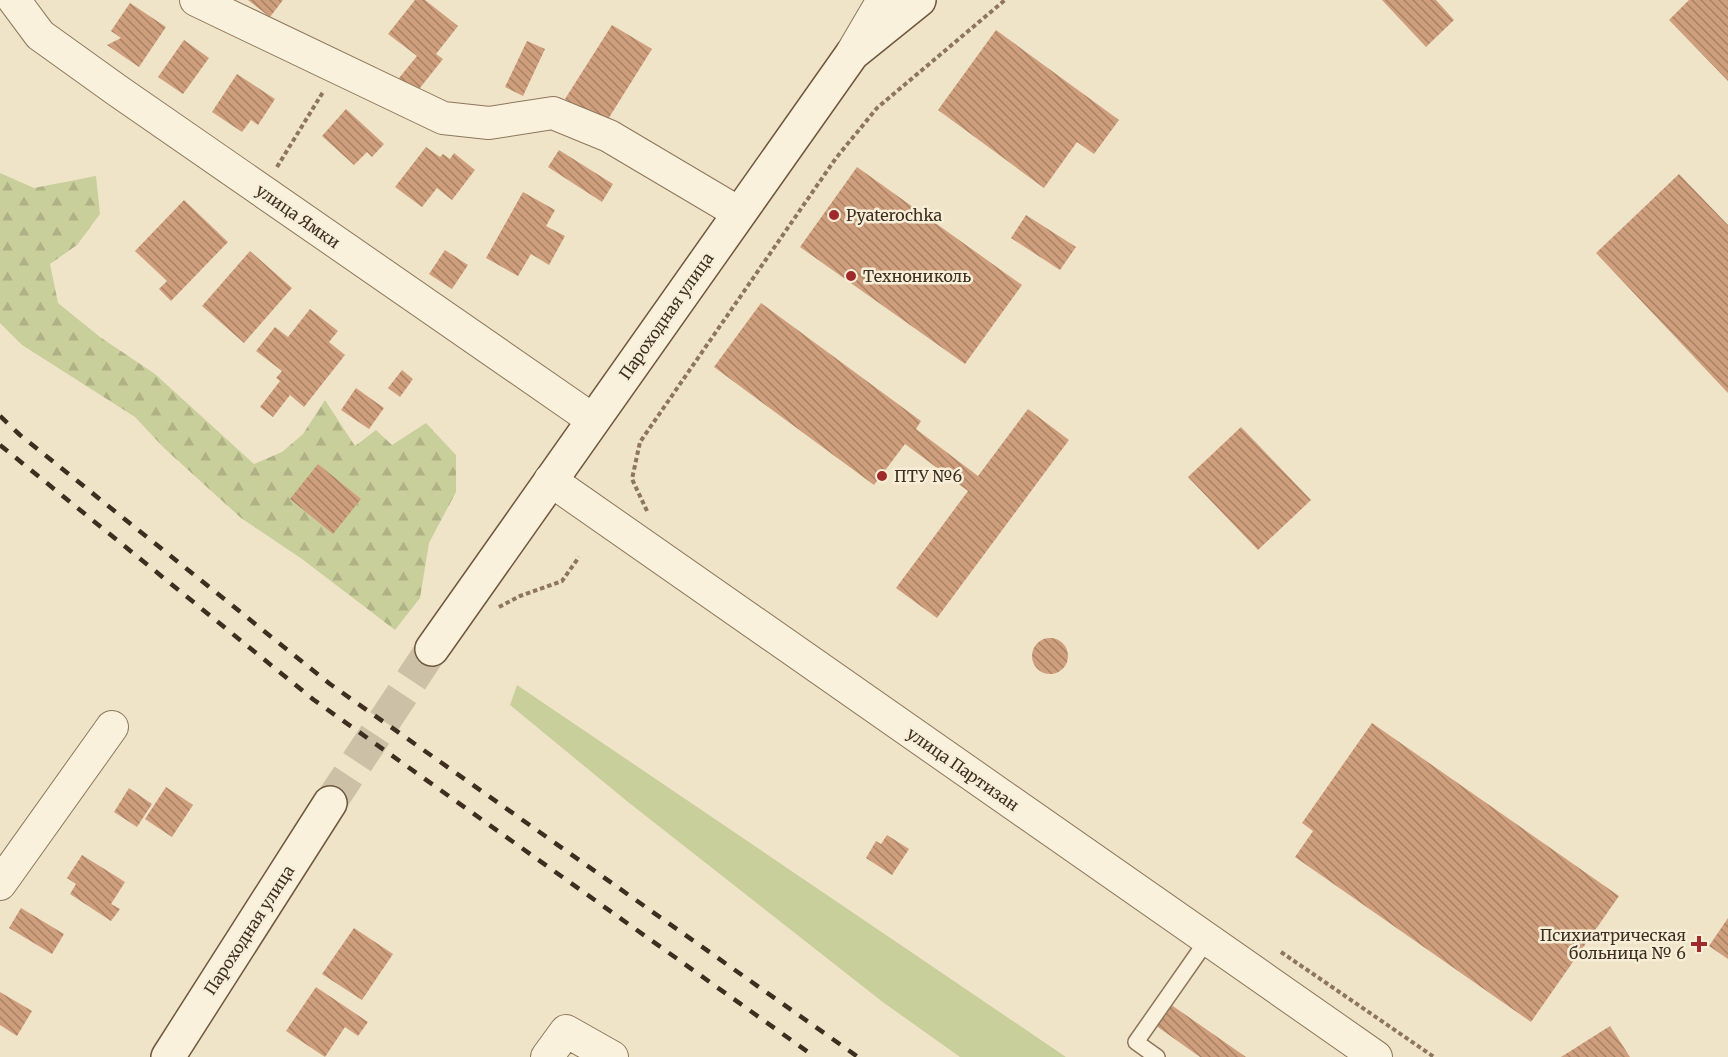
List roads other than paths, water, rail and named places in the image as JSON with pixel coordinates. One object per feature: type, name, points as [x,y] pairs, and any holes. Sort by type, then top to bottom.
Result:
[{"type":"main road","name":"Пароходная улица","points":[[432,649],[852,54],[919,0]]},
{"type":"main road","name":"Пароходная улица","points":[[168,1057],[330,803]]},
{"type":"street","name":"улица Ямки","points":[[14,0],[40,34],[593,420]]},
{"type":"street","points":[[196,0],[442,117],[489,123],[553,113],[609,136],[739,213]]},
{"type":"street","points":[[852,54],[883,0]]},
{"type":"street","name":"улица Партизан","points":[[550,480],[1376,1057]]},
{"type":"street","points":[[0,884],[112,728]]},
{"type":"street","points":[[547,1057],[566,1032],[612,1057]]},
{"type":"lane","points":[[1157,1057],[1136,1042],[1208,939]]},
{"type":"tunnel","points":[[330,803],[432,649]]},
{"type":"railway","points":[[0,416],[20,435],[330,684],[858,1057]]},
{"type":"railway","points":[[0,445],[314,700],[815,1057]]},
{"type":"place","name":"Pyaterochka","points":[[834,215]]},
{"type":"place","name":"Технониколь","points":[[851,276]]},
{"type":"place","name":"ПТУ №6","points":[[882,476]]},
{"type":"place","name":"Психиатрическая больница № 6","points":[[1699,944]]}]
